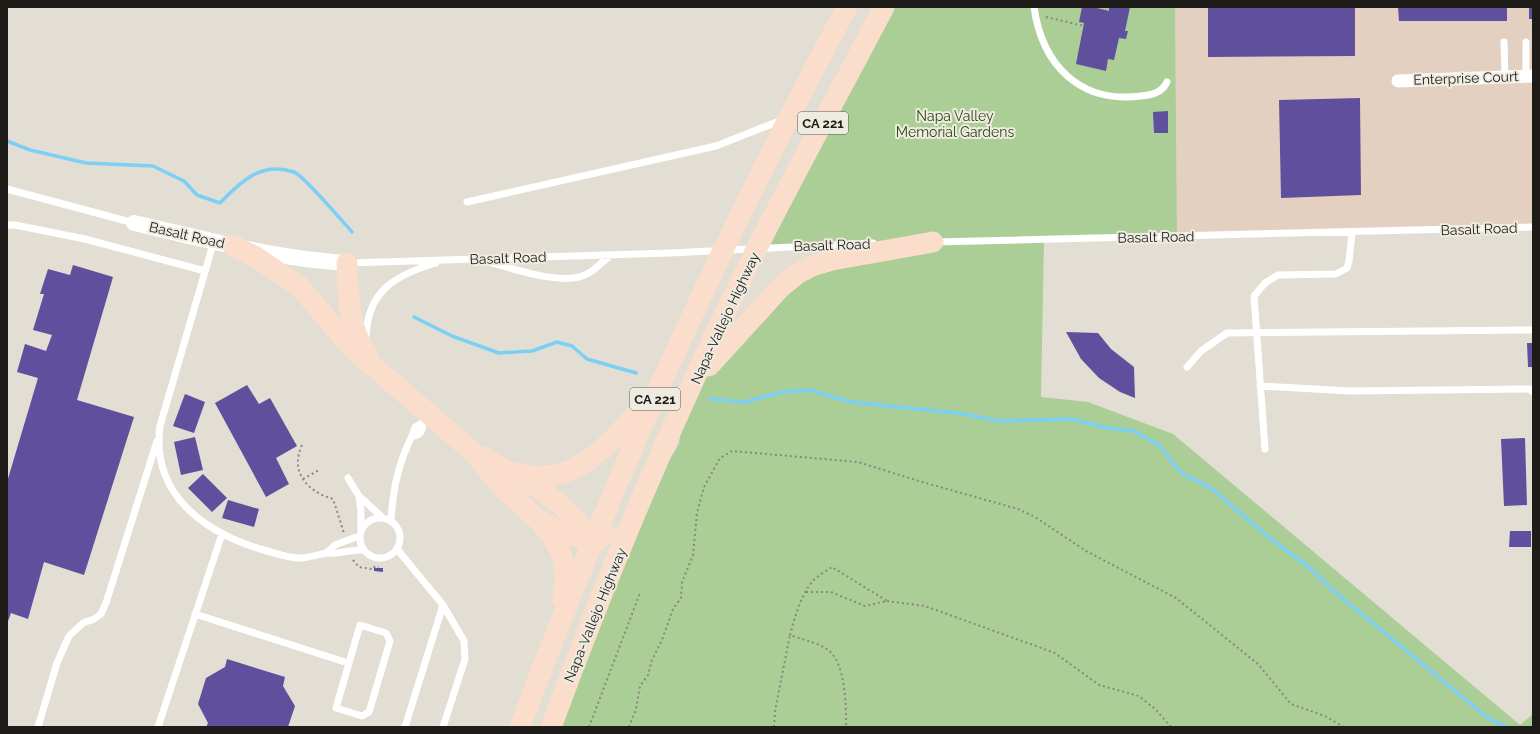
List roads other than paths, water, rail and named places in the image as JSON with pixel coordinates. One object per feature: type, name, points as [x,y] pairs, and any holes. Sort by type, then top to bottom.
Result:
[{"type":"main road","name":"Napa-Vallejo Highway","points":[[520,727],[560,624],[595,540],[659,390],[722,251],[788,118],[847,7]]},
{"type":"main road","name":"Napa-Vallejo Highway","points":[[551,727],[607,584],[694,383],[758,248],[884,7]]},
{"type":"main road","points":[[694,383],[781,287],[797,274],[812,266],[832,260],[933,242]]},
{"type":"main road","points":[[223,243],[256,257],[300,287],[315,302],[338,334],[352,348],[379,370],[426,418],[472,451],[541,490],[560,504],[595,540],[605,562],[607,584]]},
{"type":"main road","points":[[347,263],[349,308],[356,331],[365,352],[379,370]]},
{"type":"main road","points":[[500,466],[521,474],[538,477],[554,476],[571,470],[588,460],[605,447],[659,390]]},
{"type":"main road","points":[[472,451],[505,490],[537,519],[558,545],[563,558],[566,575],[560,624]]},
{"type":"main road","points":[[537,519],[556,530],[574,536],[595,540],[634,520]]},
{"type":"street","name":"Enterprise Court","points":[[1398,81],[1530,76]]},
{"type":"street","name":"Basalt Road","points":[[134,223],[313,261],[347,263]]},
{"type":"lane","points":[[1035,10],[1037,28],[1043,45],[1060,69],[1079,85],[1098,93],[1128,98],[1157,92],[1162,89],[1166,82]]},
{"type":"lane","points":[[1504,42],[1505,77]]},
{"type":"lane","points":[[1526,42],[1530,76]]},
{"type":"lane","points":[[467,202],[716,146],[788,118]]},
{"type":"lane","points":[[7,189],[134,223]]},
{"type":"lane","points":[[7,226],[15,225],[85,239],[206,271]]},
{"type":"lane","name":"Basalt Road","points":[[347,263],[611,255],[933,242],[1352,233],[1533,227]]},
{"type":"lane","points":[[1265,449],[1254,296],[1265,282],[1278,276],[1336,274],[1347,268],[1352,233]]},
{"type":"lane","points":[[38,727],[57,663],[69,636],[83,623],[94,619],[101,614],[106,603],[159,435],[167,402],[206,271],[223,243]]},
{"type":"lane","points":[[477,259],[537,275],[565,279],[587,275],[611,255]]},
{"type":"lane","points":[[379,370],[370,353],[366,339],[366,324],[370,311],[377,297],[388,284],[403,275],[446,260]]},
{"type":"lane","points":[[1187,367],[1201,351],[1227,334],[1533,330]]},
{"type":"lane","points":[[1260,386],[1350,391],[1530,389],[1533,392]]},
{"type":"lane","points":[[391,520],[392,494],[401,458],[415,427],[426,418]]},
{"type":"lane","points":[[159,435],[160,462],[169,486],[190,510],[206,524],[222,534],[248,545],[288,556],[300,558],[326,553],[335,555],[354,550],[364,550],[374,557],[381,558],[387,557],[397,549],[401,536],[396,524],[391,520],[382,517],[359,496],[348,478]]},
{"type":"lane","points":[[359,496],[361,511],[360,533],[364,550]]},
{"type":"lane","points":[[326,553],[335,545],[360,533],[367,522],[382,517]]},
{"type":"lane","points":[[158,727],[222,534]]},
{"type":"lane","points":[[397,549],[443,605],[464,641],[465,659],[443,727]]},
{"type":"lane","points":[[406,727],[443,605]]},
{"type":"lane","points":[[195,614],[348,663]]},
{"type":"lane","points":[[360,625],[386,633],[390,641],[369,712],[362,716],[336,708],[348,663],[360,625]]},
{"type":"waterway","points":[[7,141],[30,150],[86,163],[153,166],[184,181],[197,195],[220,203],[236,187],[253,175],[262,171],[282,169],[294,172],[314,190],[352,232]]},
{"type":"waterway","points":[[414,317],[452,336],[499,353],[532,351],[557,342],[572,346],[587,359],[636,373]]},
{"type":"waterway","points":[[710,399],[745,402],[782,392],[809,390],[851,402],[957,413],[1000,421],[1071,419],[1108,428],[1134,431],[1160,446],[1181,473],[1211,488],[1267,536],[1310,568],[1335,592],[1488,718],[1506,727]]},
{"type":"park label","name":"Napa Valley Memorial Gardens","points":[[955,124]]}]
